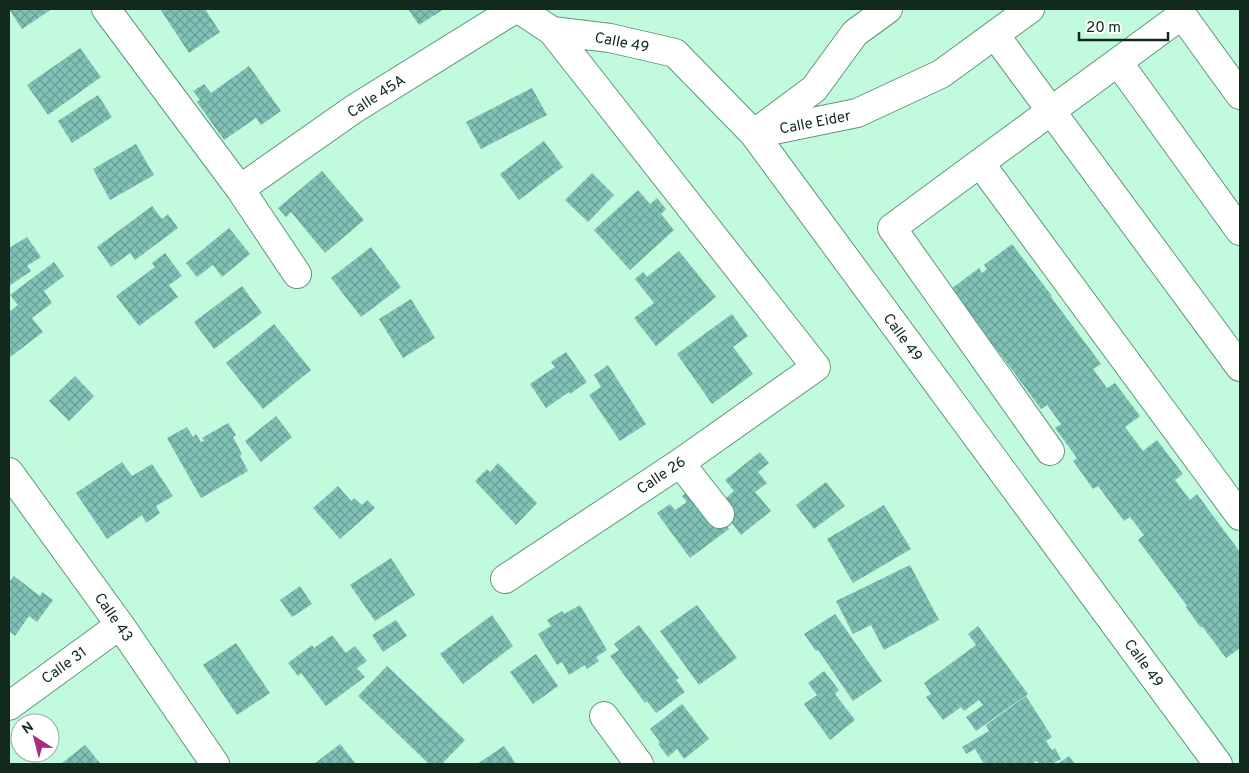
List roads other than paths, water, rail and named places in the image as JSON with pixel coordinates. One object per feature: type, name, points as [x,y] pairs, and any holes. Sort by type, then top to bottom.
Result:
[{"type":"street","points":[[106,9],[240,189],[297,274]]},
{"type":"street","name":"Calle 45A","points":[[240,189],[354,109],[514,9]]},
{"type":"street","name":"Calle 49","points":[[519,9],[552,31],[610,38],[675,53],[754,134],[1218,764]]},
{"type":"street","name":"Calle Eider","points":[[754,134],[814,89],[855,33],[888,9]]},
{"type":"street","name":"Calle Eider","points":[[754,134],[857,113],[941,74],[1030,9]]},
{"type":"street","points":[[1050,451],[892,228],[1182,15],[1240,95]]},
{"type":"street","name":"Calle 26","points":[[505,579],[680,463],[816,367],[552,31]]},
{"type":"street","points":[[994,35],[1052,110],[1240,366]]},
{"type":"street","points":[[1118,62],[1240,231]]},
{"type":"street","points":[[980,163],[1240,516]]},
{"type":"street","points":[[680,463],[720,514]]},
{"type":"street","name":"Calle 43","points":[[9,472],[120,625],[215,764]]},
{"type":"street","name":"Calle 31","points":[[9,706],[120,625]]},
{"type":"street","points":[[604,716],[639,764]]}]
